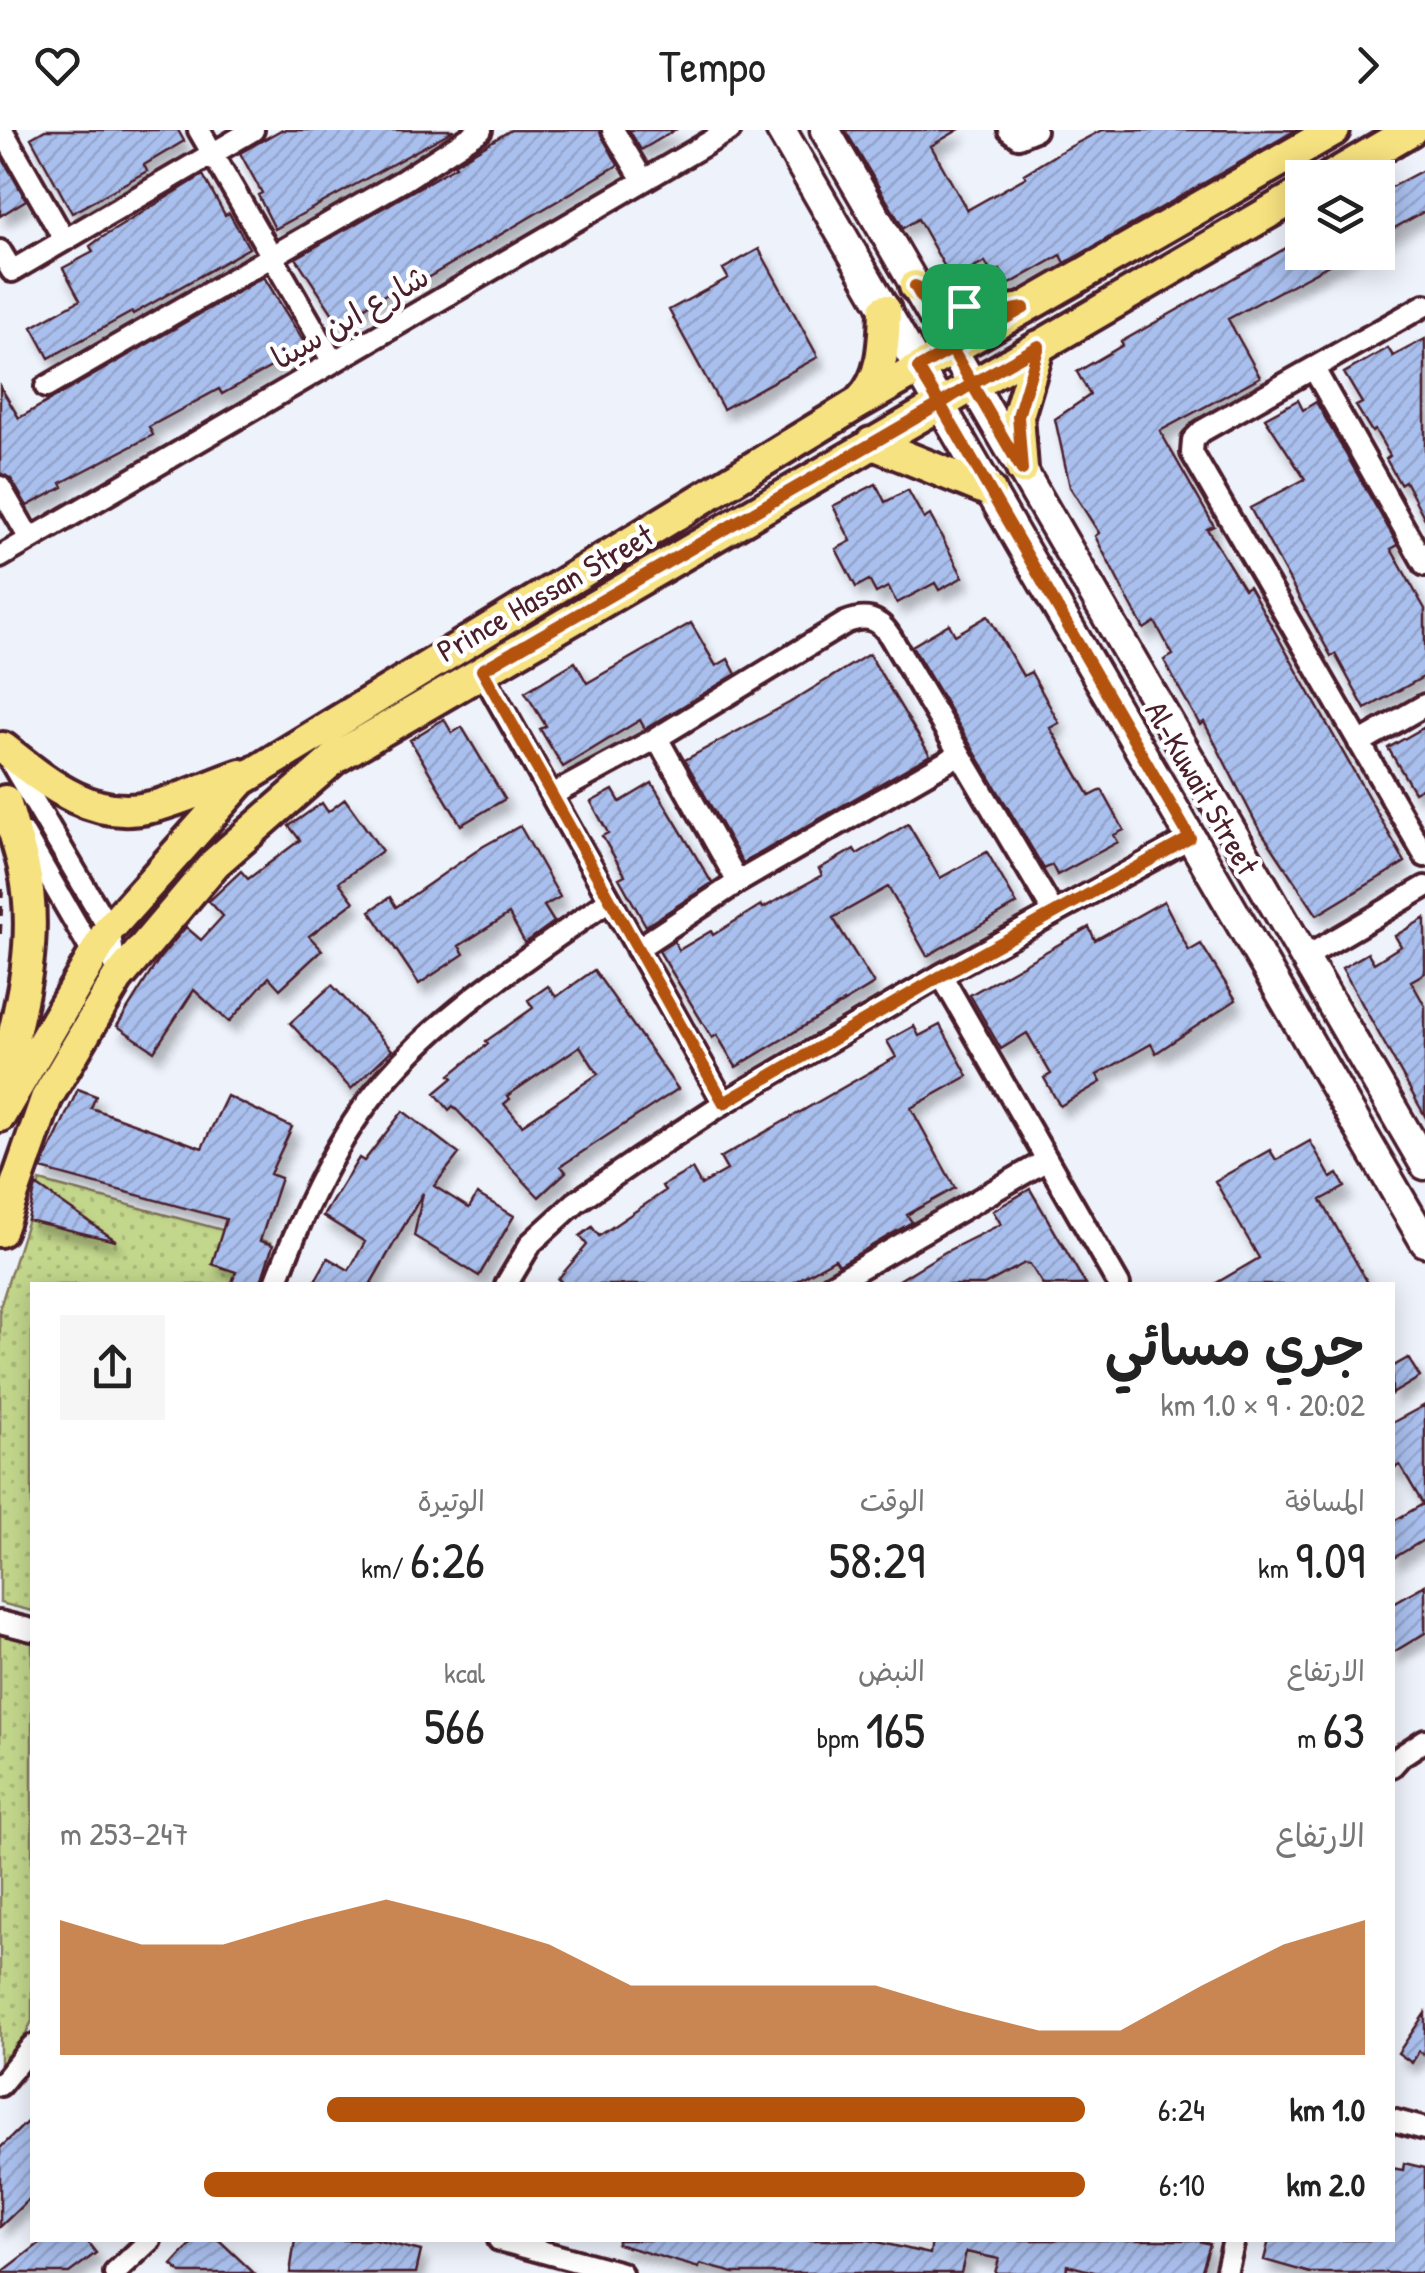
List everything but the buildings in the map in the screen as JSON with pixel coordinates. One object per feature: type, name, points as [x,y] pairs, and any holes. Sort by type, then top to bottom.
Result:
[{"type":"main road","name":"Al-Kuwait Street","points":[[781,130],[1190,838],[1421,1227]]},
{"type":"main road","name":"Al-Kuwait Street","points":[[825,130],[1425,1166]]},
{"type":"main road","name":"Prince Hassan Street","points":[[0,1116],[218,804],[258,769],[852,407],[1334,130]]},
{"type":"main road","points":[[1359,160],[1410,130]]},
{"type":"main road","name":"Prince Hassan Street","points":[[0,1232],[46,1098],[115,953],[335,758],[1285,203]]},
{"type":"main road","points":[[915,286],[948,302],[984,311],[1024,308]]},
{"type":"main road","points":[[852,407],[865,397],[879,367],[885,310]]},
{"type":"main road","points":[[1022,470],[1018,416],[1039,346]]},
{"type":"main road","points":[[871,443],[990,491]]},
{"type":"main road","points":[[1,746],[55,790],[79,801],[118,808],[146,809],[258,769]]},
{"type":"main road","points":[[0,1089],[24,995],[28,936],[25,870],[2,797]]},
{"type":"street","points":[[200,130],[333,362]]},
{"type":"street","points":[[0,250],[12,271],[254,130]]},
{"type":"street","points":[[46,387],[404,180],[482,130]]},
{"type":"street","points":[[613,130],[643,180]]},
{"type":"street","name":"شارع ابن سينا","points":[[0,556],[730,130]]},
{"type":"street","points":[[1009,130],[1018,137],[1035,130]]},
{"type":"street","points":[[7,132],[64,239]]},
{"type":"street","points":[[1425,305],[1202,431],[1193,440],[1192,452],[1425,856]]},
{"type":"street","points":[[1314,369],[1425,565]]},
{"type":"street","points":[[0,487],[30,539]]},
{"type":"street","points":[[552,795],[657,738],[859,617],[870,618],[882,624],[1054,914]]},
{"type":"street","points":[[482,670],[724,1103]]},
{"type":"street","points":[[1359,743],[1425,705]]},
{"type":"street","points":[[657,738],[738,882]]},
{"type":"street","points":[[1,746],[115,953]]},
{"type":"street","points":[[637,948],[738,882],[960,754]]},
{"type":"street","points":[[2,797],[115,953]]},
{"type":"street","points":[[508,1282],[531,1243],[576,1202],[724,1103],[941,976],[1190,838]]},
{"type":"street","points":[[1304,958],[1425,887]]},
{"type":"street","points":[[276,1282],[315,1188],[388,1078],[436,1029],[488,986],[609,900]]},
{"type":"street","points":[[941,976],[1117,1282]]},
{"type":"street","points":[[836,1282],[1048,1160]]},
{"type":"street","points":[[0,1622],[30,1630]]},
{"type":"street","points":[[1395,1754],[1425,1740]]},
{"type":"street","points":[[0,2085],[30,2048]]},
{"type":"street","points":[[1395,2121],[1425,2129]]},
{"type":"street","points":[[115,2273],[148,2242]]},
{"type":"street","points":[[506,2242],[621,2273]]},
{"type":"street","points":[[1226,2273],[1234,2242]]},
{"type":"path","points":[[0,934],[1,883]]},
{"type":"green space","points":[[40,1181],[271,1243],[261,1282],[30,1282],[30,1610],[0,1603],[0,1307]]},
{"type":"green space","points":[[0,1634],[30,1642],[30,2025],[0,2065]]},
{"type":"route","points":[[964,306],[915,286],[952,349],[918,368],[940,404],[482,670],[724,1103],[941,976],[1190,838],[940,404],[972,384],[1022,470],[1018,416],[1039,346],[972,384],[952,349],[1024,308],[996,313],[964,306]]}]
